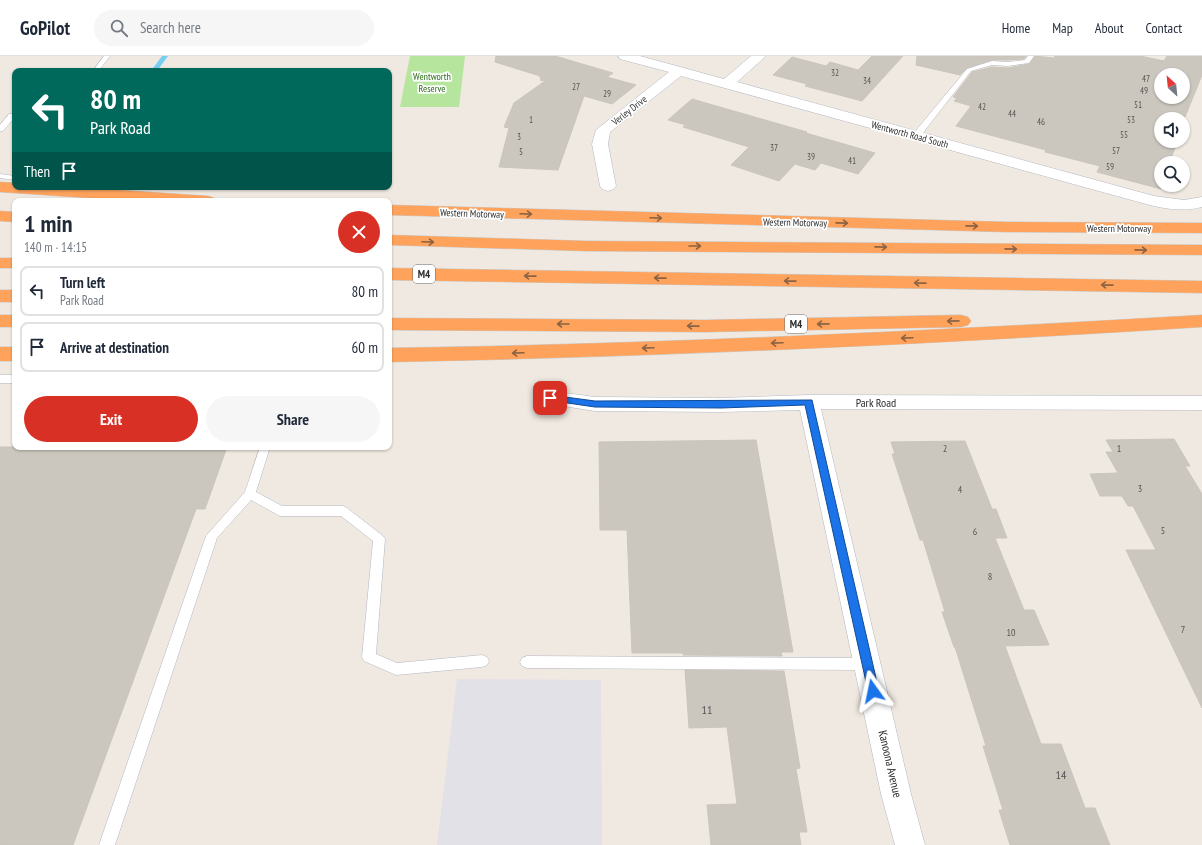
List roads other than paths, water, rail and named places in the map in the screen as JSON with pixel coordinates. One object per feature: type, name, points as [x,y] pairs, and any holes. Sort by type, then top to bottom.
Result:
[{"type":"highway","points":[[0,187],[12,189]]},
{"type":"highway","points":[[17,190],[58,198]]},
{"type":"highway","points":[[0,197],[95,194],[160,198]]},
{"type":"highway","name":"Western Motorway","points":[[392,210],[1007,227],[1202,228]]},
{"type":"highway","points":[[0,216],[12,217]]},
{"type":"highway","points":[[0,230],[12,230]]},
{"type":"highway","name":"Western Motorway","points":[[392,240],[586,246],[1202,250]]},
{"type":"highway","points":[[0,263],[12,263]]},
{"type":"highway","name":"M4","points":[[392,274],[1202,287]]},
{"type":"highway","points":[[392,285],[458,275]]},
{"type":"highway","points":[[0,296],[12,296]]},
{"type":"highway","name":"M4","points":[[392,324],[706,326],[1202,317]]},
{"type":"highway","points":[[392,355],[502,354],[946,337],[1202,321]]},
{"type":"highway","points":[[0,354],[12,354]]},
{"type":"street","name":"Wentworth Road South","points":[[625,56],[1152,201],[1182,206],[1199,203]]},
{"type":"street","points":[[727,84],[759,56]]},
{"type":"street","name":"Verley Drive","points":[[608,186],[600,144],[603,130],[680,70]]},
{"type":"street","name":"Park Road","points":[[550,398],[595,404],[721,405],[809,402],[1202,403]]},
{"type":"street","name":"Kanoona Avenue","points":[[809,402],[896,794],[910,845]]},
{"type":"lane","points":[[98,68],[107,56]]},
{"type":"lane","points":[[916,136],[969,70],[992,63],[1008,64],[1027,62],[1031,56]]},
{"type":"lane","points":[[0,116],[12,116]]},
{"type":"lane","points":[[0,129],[12,117]]},
{"type":"lane","points":[[0,176],[12,178]]},
{"type":"lane","points":[[0,379],[12,379]]},
{"type":"lane","points":[[107,845],[212,536],[250,494],[264,450]]},
{"type":"lane","points":[[250,494],[280,511],[343,511],[379,539],[369,657],[396,669],[482,661]]},
{"type":"lane","points":[[527,662],[868,664]]},
{"type":"waterway","points":[[156,68],[165,56]]},
{"type":"park label","name":"Wentworth Reserve","points":[[432,82]]}]
